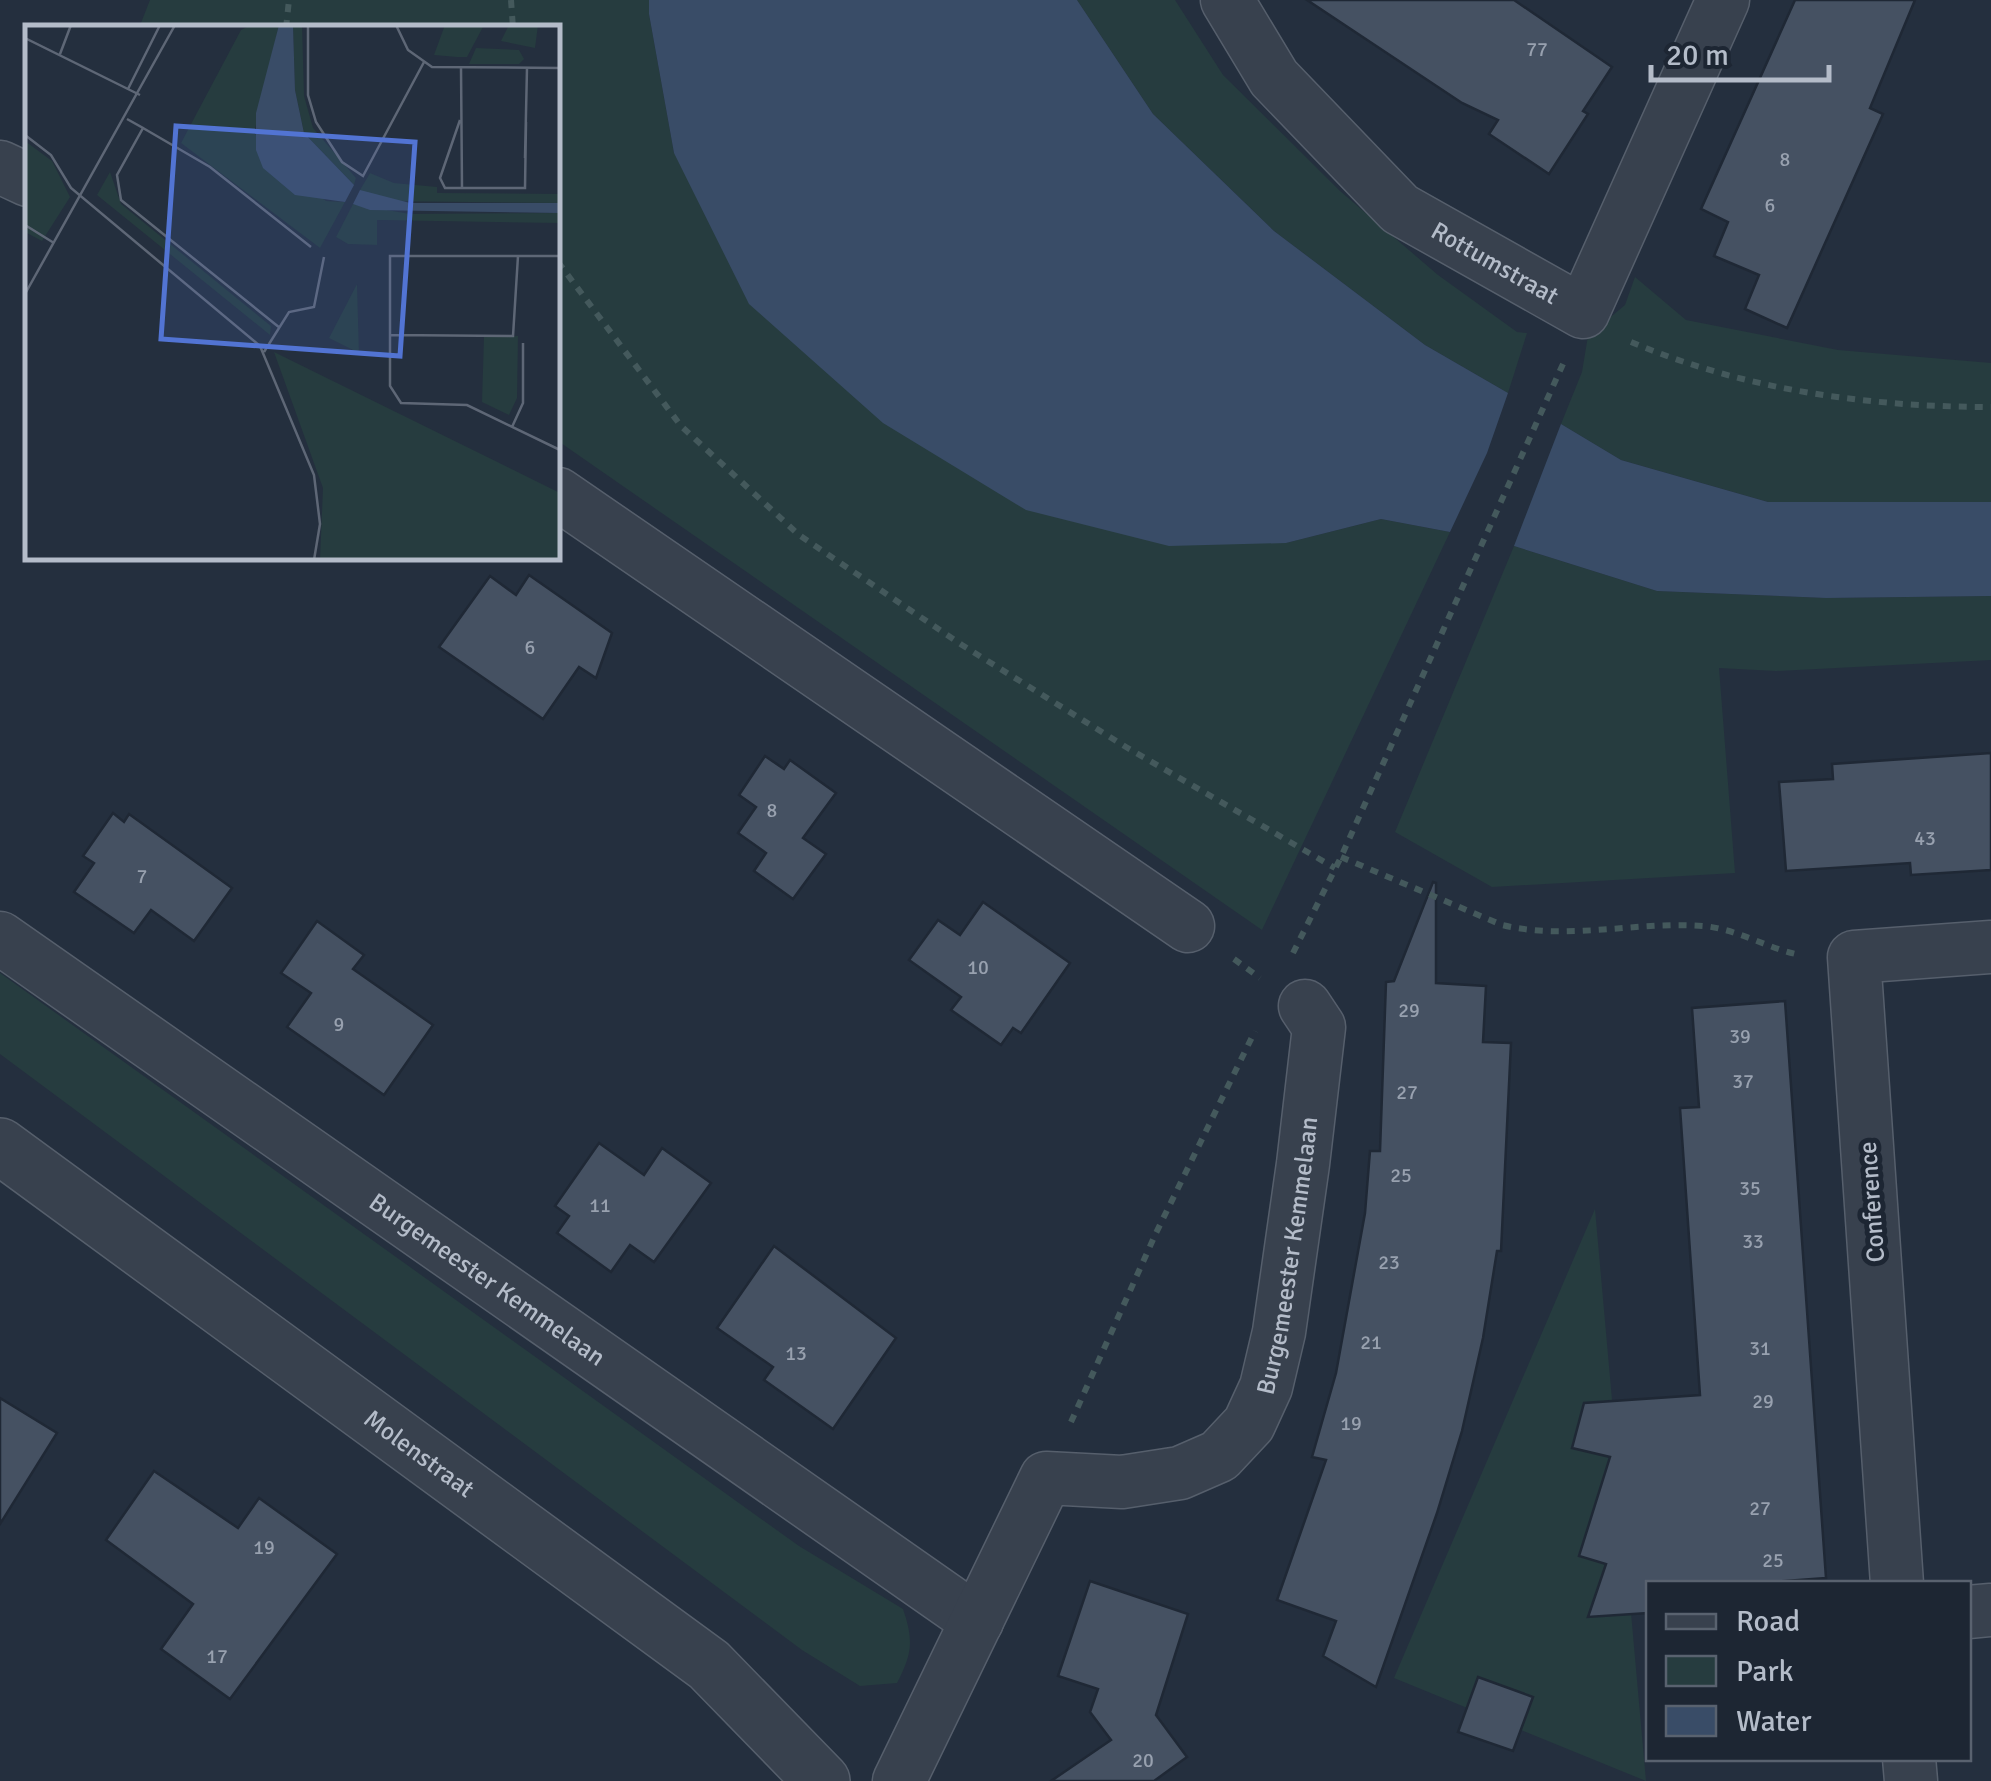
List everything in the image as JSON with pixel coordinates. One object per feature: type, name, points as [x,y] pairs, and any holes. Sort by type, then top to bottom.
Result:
[{"type":"street","name":"Rottumstraat","points":[[1226,0],[1274,78],[1400,209],[1584,312],[1722,0]]},
{"type":"street","points":[[0,167],[25,179]]},
{"type":"street","points":[[560,495],[1188,926]]},
{"type":"street","name":"Burgemeester Kemmelaan","points":[[0,938],[977,1621]]},
{"type":"street","points":[[1854,957],[1991,947]]},
{"type":"street","name":"Conference","points":[[1854,957],[1897,1581]]},
{"type":"street","name":"Burgemeester Kemmelaan","points":[[1046,1478],[1122,1482],[1180,1473],[1219,1456],[1249,1424],[1266,1387],[1279,1332],[1318,1027],[1282,1015]]},
{"type":"street","name":"Molenstraat","points":[[0,1146],[709,1665],[822,1781]]},
{"type":"street","points":[[899,1781],[1046,1478]]},
{"type":"path","points":[[286,25],[289,0]]},
{"type":"path","points":[[511,0],[514,25]]},
{"type":"path","points":[[560,265],[681,426],[798,535],[995,665],[1242,816],[1335,868]]},
{"type":"path","points":[[1584,312],[1603,331],[1662,356],[1762,385],[1848,399],[1991,407]]},
{"type":"path","points":[[1292,955],[1341,857],[1556,382]]},
{"type":"path","points":[[1341,857],[1502,925],[1527,931],[1558,934],[1701,926],[1728,929],[1799,955],[1854,957]]},
{"type":"path","points":[[1046,1478],[1156,1233],[1282,1015]]},
{"type":"green space","points":[[150,0],[649,0],[674,153],[1286,543],[1381,519],[1450,532],[1262,930],[560,442],[560,25],[140,25]]},
{"type":"green space","points":[[1077,0],[1175,0],[1223,75],[1340,191],[1438,275],[1517,332],[1527,333],[1508,393],[1425,345],[1274,231],[1153,114]]},
{"type":"green space","points":[[1635,277],[1686,320],[1838,350],[1991,363],[1991,502],[1768,502],[1621,460],[1561,424],[1582,372],[1588,336],[1625,305]]},
{"type":"green space","points":[[1514,546],[1657,591],[1826,598],[1991,596],[1991,660],[1776,671],[1719,668],[1735,873],[1492,887],[1395,832]]},
{"type":"green space","points":[[0,973],[799,1546],[903,1609],[910,1647],[897,1683],[860,1686],[802,1650],[0,1054]]},
{"type":"green space","points":[[1595,1209],[1646,1781],[1394,1678]]},
{"type":"water","points":[[649,0],[1077,0],[1153,114],[1274,231],[1425,345],[1508,393],[1487,453],[1450,532],[1381,519],[1286,543],[1169,546],[1026,510],[883,423],[749,304],[674,153]]},
{"type":"water","points":[[1561,424],[1621,460],[1768,502],[1991,502],[1991,596],[1826,598],[1657,591],[1514,546]]},
{"type":"building","points":[[1307,0],[1514,0],[1612,67],[1583,111],[1588,114],[1549,174],[1489,134],[1498,120],[1462,103]]},
{"type":"building","points":[[1795,0],[1915,0],[1870,108],[1883,114],[1787,328],[1745,309],[1759,275],[1714,256],[1728,222],[1701,209]]},
{"type":"building","points":[[529,575],[612,633],[596,678],[579,667],[543,719],[439,647],[490,576],[516,595]]},
{"type":"building","points":[[1991,753],[1991,870],[1911,875],[1910,863],[1786,871],[1779,782],[1833,779],[1832,764]]},
{"type":"building","points":[[765,756],[784,769],[790,760],[836,793],[803,838],[826,854],[793,899],[754,871],[766,853],[738,833],[756,807],[739,795]]},
{"type":"building","points":[[113,813],[124,822],[129,814],[232,888],[194,941],[151,910],[134,933],[74,892],[94,863],[83,856]]},
{"type":"building","points":[[1433,882],[1436,983],[1486,986],[1483,1042],[1511,1043],[1501,1251],[1497,1251],[1462,1431],[1376,1687],[1323,1656],[1336,1621],[1277,1600],[1326,1460],[1312,1457],[1336,1373],[1365,1213],[1370,1151],[1380,1151],[1386,982],[1394,981]]},
{"type":"building","points":[[983,902],[1070,963],[1021,1033],[1013,1028],[1001,1045],[951,1010],[961,997],[909,960],[938,920],[960,935]]},
{"type":"building","points":[[317,921],[364,955],[353,969],[433,1025],[384,1095],[287,1027],[311,993],[281,973]]},
{"type":"building","points":[[1785,1001],[1826,1578],[1646,1581],[1646,1613],[1588,1617],[1606,1564],[1579,1556],[1610,1457],[1572,1448],[1584,1403],[1700,1395],[1680,1108],[1699,1107],[1692,1008]]},
{"type":"building","points":[[599,1143],[644,1175],[662,1148],[711,1183],[654,1262],[630,1245],[611,1272],[557,1233],[569,1216],[555,1206]]},
{"type":"building","points":[[774,1246],[896,1338],[833,1429],[764,1380],[773,1367],[717,1328]]},
{"type":"building","points":[[0,1398],[57,1433],[0,1524]]},
{"type":"building","points":[[154,1471],[238,1528],[259,1498],[337,1554],[230,1699],[161,1649],[193,1604],[106,1540]]},
{"type":"building","points":[[1090,1581],[1188,1614],[1156,1715],[1187,1757],[1154,1781],[1051,1781],[1111,1740],[1090,1712],[1098,1689],[1058,1676]]},
{"type":"building","points":[[1478,1677],[1533,1697],[1513,1751],[1458,1732]]}]
